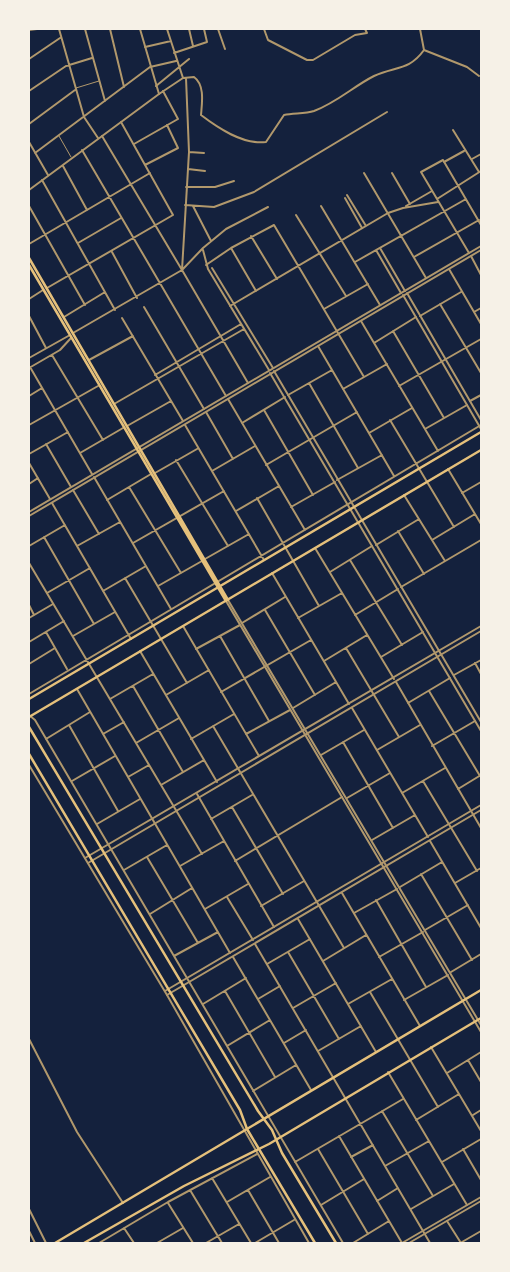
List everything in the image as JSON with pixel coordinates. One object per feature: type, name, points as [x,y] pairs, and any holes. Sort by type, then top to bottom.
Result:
[{"type":"main road","points":[[29,258],[64,317],[71,335],[98,386],[139,449]]},
{"type":"main road","points":[[29,265],[71,335],[89,360],[227,601]]},
{"type":"main road","points":[[29,699],[418,469],[481,428]]},
{"type":"main road","points":[[29,716],[481,450]]},
{"type":"main road","points":[[29,727],[258,1112],[266,1118],[282,1153],[336,1243]]},
{"type":"main road","points":[[29,754],[236,1102],[246,1130],[257,1151],[315,1243]]},
{"type":"main road","points":[[55,1243],[481,990]]},
{"type":"main road","points":[[84,1243],[184,1186],[257,1151],[478,1020]]},
{"type":"street","points":[[29,30],[37,29]]},
{"type":"street","points":[[59,29],[84,117],[98,138]]},
{"type":"street","points":[[85,29],[105,101]]},
{"type":"street","points":[[110,29],[124,87]]},
{"type":"street","points":[[140,29],[159,94]]},
{"type":"street","points":[[167,29],[176,61],[184,78],[189,152],[182,270]]},
{"type":"street","points":[[189,29],[194,46]]},
{"type":"street","points":[[174,53],[207,42],[204,29]]},
{"type":"street","points":[[218,29],[225,49]]},
{"type":"street","points":[[264,29],[268,40],[307,60],[313,60],[355,34],[368,33],[365,29]]},
{"type":"street","points":[[29,190],[120,122],[184,78],[194,77],[200,84],[201,114],[230,133],[248,141],[263,142],[270,137],[284,115],[312,112],[373,76],[406,66],[417,60],[424,50],[421,29]]},
{"type":"street","points":[[29,59],[61,38]]},
{"type":"street","points":[[145,47],[171,42]]},
{"type":"street","points":[[424,50],[467,68],[479,76]]},
{"type":"street","points":[[29,90],[68,65],[93,57]]},
{"type":"street","points":[[156,86],[189,59]]},
{"type":"street","points":[[35,153],[150,67],[176,61]]},
{"type":"street","points":[[29,124],[76,89],[100,81]]},
{"type":"street","points":[[134,144],[178,119],[163,91]]},
{"type":"street","points":[[185,206],[214,207],[254,192],[386,112]]},
{"type":"street","points":[[47,288],[173,216],[146,165],[120,122]]},
{"type":"street","points":[[146,165],[178,148],[167,125]]},
{"type":"street","points":[[403,208],[438,201],[458,184],[480,171],[453,130]]},
{"type":"street","points":[[59,136],[72,158]]},
{"type":"street","points":[[102,136],[154,227],[182,270],[248,383]]},
{"type":"street","points":[[29,142],[48,175]]},
{"type":"street","points":[[82,150],[226,396]]},
{"type":"street","points":[[465,150],[421,172],[469,253]]},
{"type":"street","points":[[189,152],[204,153]]},
{"type":"street","points":[[472,159],[481,154]]},
{"type":"street","points":[[444,162],[481,224]]},
{"type":"street","points":[[62,165],[87,210]]},
{"type":"street","points":[[188,169],[205,171]]},
{"type":"street","points":[[29,244],[150,173]]},
{"type":"street","points":[[364,173],[426,278]]},
{"type":"street","points":[[392,173],[410,204]]},
{"type":"street","points":[[42,180],[115,310]]},
{"type":"street","points":[[186,187],[215,188],[234,181]]},
{"type":"street","points":[[230,306],[362,228],[432,191]]},
{"type":"street","points":[[347,195],[366,226]]},
{"type":"street","points":[[345,198],[362,228]]},
{"type":"street","points":[[355,262],[466,198]]},
{"type":"street","points":[[29,206],[85,305]]},
{"type":"street","points":[[193,206],[211,241]]},
{"type":"street","points":[[321,206],[380,305]]},
{"type":"street","points":[[29,358],[160,285],[182,270],[203,248],[226,229],[268,207]]},
{"type":"street","points":[[296,215],[346,296]]},
{"type":"street","points":[[78,243],[121,218]]},
{"type":"street","points":[[414,257],[479,220]]},
{"type":"street","points":[[206,265],[251,236],[274,225],[364,377]]},
{"type":"street","points":[[251,236],[277,279]]},
{"type":"street","points":[[29,512],[92,474],[228,400],[403,296],[426,278],[481,246]]},
{"type":"street","points":[[203,248],[206,265],[230,306],[480,717],[481,722]]},
{"type":"street","points":[[231,248],[256,291]]},
{"type":"street","points":[[29,694],[283,542],[438,451],[481,428],[420,316],[380,248]]},
{"type":"street","points":[[376,250],[481,420]]},
{"type":"street","points":[[29,516],[269,370],[380,305],[481,250]]},
{"type":"street","points":[[112,252],[137,298]]},
{"type":"street","points":[[471,256],[481,275]]},
{"type":"street","points":[[212,268],[273,368],[311,439]]},
{"type":"street","points":[[449,269],[481,324]]},
{"type":"street","points":[[324,309],[368,284]]},
{"type":"street","points":[[29,299],[43,290]]},
{"type":"street","points":[[420,316],[462,291]]},
{"type":"street","points":[[64,317],[106,292]]},
{"type":"street","points":[[440,304],[481,373]]},
{"type":"street","points":[[144,307],[204,409]]},
{"type":"street","points":[[474,312],[481,308]]},
{"type":"street","points":[[29,316],[46,348]]},
{"type":"street","points":[[374,343],[416,317]]},
{"type":"street","points":[[122,318],[183,421]]},
{"type":"street","points":[[361,321],[438,451]]},
{"type":"street","points":[[156,375],[241,324]]},
{"type":"street","points":[[114,404],[244,329]]},
{"type":"street","points":[[393,331],[444,418]]},
{"type":"street","points":[[71,335],[63,347],[30,368],[92,474]]},
{"type":"street","points":[[89,360],[133,336]]},
{"type":"street","points":[[400,386],[481,338]]},
{"type":"street","points":[[318,346],[394,477]]},
{"type":"street","points":[[52,355],[102,440]]},
{"type":"street","points":[[343,390],[387,364]]},
{"type":"street","points":[[288,395],[332,370]]},
{"type":"street","points":[[309,383],[358,468]]},
{"type":"street","points":[[29,426],[98,386]]},
{"type":"street","points":[[29,396],[42,388]]},
{"type":"street","points":[[470,401],[481,395]]},
{"type":"street","points":[[242,423],[285,397]]},
{"type":"street","points":[[228,400],[304,530]]},
{"type":"street","points":[[127,426],[171,401]]},
{"type":"street","points":[[425,429],[467,405]]},
{"type":"street","points":[[368,433],[412,408]]},
{"type":"street","points":[[264,410],[313,495]]},
{"type":"street","points":[[206,412],[233,459]]},
{"type":"street","points":[[266,465],[356,412]]},
{"type":"street","points":[[390,420],[454,527]]},
{"type":"street","points":[[185,425],[197,449],[264,560]]},
{"type":"street","points":[[80,453],[124,428]]},
{"type":"street","points":[[29,454],[68,432]]},
{"type":"street","points":[[46,444],[71,487]]},
{"type":"street","points":[[212,471],[255,446]]},
{"type":"street","points":[[108,500],[197,449]]},
{"type":"street","points":[[291,507],[382,455]]},
{"type":"street","points":[[176,460],[228,546]]},
{"type":"street","points":[[29,463],[50,499]]},
{"type":"street","points":[[448,470],[481,524]]},
{"type":"street","points":[[29,484],[38,478]]},
{"type":"street","points":[[94,478],[171,609]]},
{"type":"street","points":[[462,493],[481,482]]},
{"type":"street","points":[[236,511],[279,486]]},
{"type":"street","points":[[129,487],[181,573]]},
{"type":"street","points":[[73,490],[99,534]]},
{"type":"street","points":[[133,543],[224,491]]},
{"type":"street","points":[[404,495],[445,561]]},
{"type":"street","points":[[257,498],[320,606]]},
{"type":"street","points":[[52,503],[131,639]]},
{"type":"street","points":[[432,540],[475,514]]},
{"type":"street","points":[[376,545],[419,518]]},
{"type":"street","points":[[360,521],[481,731]]},
{"type":"street","points":[[77,546],[120,522]]},
{"type":"street","points":[[29,546],[65,525]]},
{"type":"street","points":[[398,532],[424,574]]},
{"type":"street","points":[[158,586],[249,534]]},
{"type":"street","points":[[44,538],[94,624]]},
{"type":"street","points":[[401,587],[481,540]]},
{"type":"street","points":[[330,572],[373,546]]},
{"type":"street","points":[[315,548],[394,678]]},
{"type":"street","points":[[350,560],[402,644]]},
{"type":"street","points":[[29,562],[202,854]]},
{"type":"street","points":[[103,591],[146,566]]},
{"type":"street","points":[[47,593],[90,568]]},
{"type":"street","points":[[272,573],[349,704]]},
{"type":"street","points":[[125,578],[186,683]]},
{"type":"street","points":[[355,615],[398,589]]},
{"type":"street","points":[[298,618],[342,593]]},
{"type":"street","points":[[196,649],[286,597]]},
{"type":"street","points":[[227,601],[384,868],[481,1025]]},
{"type":"street","points":[[29,618],[53,604]]},
{"type":"street","points":[[29,605],[34,615]]},
{"type":"street","points":[[265,610],[315,695]]},
{"type":"street","points":[[73,636],[115,612]]},
{"type":"street","points":[[29,642],[64,621]]},
{"type":"street","points":[[183,626],[259,756]]},
{"type":"street","points":[[88,863],[198,798],[259,756],[481,626]]},
{"type":"street","points":[[85,858],[217,782],[352,708],[481,631]]},
{"type":"street","points":[[46,632],[67,670]]},
{"type":"street","points":[[381,657],[423,632]]},
{"type":"street","points":[[324,660],[367,635]]},
{"type":"street","points":[[220,636],[269,721]]},
{"type":"street","points":[[221,692],[311,640]]},
{"type":"street","points":[[29,664],[55,648]]},
{"type":"street","points":[[346,648],[399,738]]},
{"type":"street","points":[[140,651],[217,782]]},
{"type":"street","points":[[454,675],[481,660]]},
{"type":"street","points":[[475,663],[481,674]]},
{"type":"street","points":[[166,695],[209,670]]},
{"type":"street","points":[[110,699],[153,674]]},
{"type":"street","points":[[408,703],[450,678]]},
{"type":"street","points":[[246,734],[336,682]]},
{"type":"street","points":[[396,682],[481,828]]},
{"type":"street","points":[[132,686],[183,772]]},
{"type":"street","points":[[76,689],[230,953]]},
{"type":"street","points":[[429,691],[480,776],[458,789]]},
{"type":"street","points":[[352,708],[428,837]]},
{"type":"street","points":[[292,709],[306,728],[388,866],[398,888]]},
{"type":"street","points":[[46,739],[90,712]]},
{"type":"street","points":[[191,738],[234,714]]},
{"type":"street","points":[[29,716],[35,720],[253,1091],[266,1118],[280,1136],[343,1243]]},
{"type":"street","points":[[136,743],[179,718]]},
{"type":"street","points":[[432,746],[476,721]]},
{"type":"street","points":[[103,734],[124,722]]},
{"type":"street","points":[[69,725],[118,811]]},
{"type":"street","points":[[377,750],[420,725]]},
{"type":"street","points":[[213,726],[344,948]]},
{"type":"street","points":[[321,755],[364,730]]},
{"type":"street","points":[[344,742],[393,828]]},
{"type":"street","points":[[71,782],[115,756]]},
{"type":"street","points":[[161,785],[204,760]]},
{"type":"street","points":[[29,765],[246,1130]]},
{"type":"street","points":[[128,777],[149,765]]},
{"type":"street","points":[[402,793],[445,768]]},
{"type":"street","points":[[347,798],[390,772]]},
{"type":"street","points":[[423,780],[477,871]]},
{"type":"street","points":[[197,794],[274,927]]},
{"type":"street","points":[[211,819],[253,795]]},
{"type":"street","points":[[235,861],[342,797]]},
{"type":"street","points":[[96,824],[140,798]]},
{"type":"street","points":[[167,995],[187,978],[481,804]]},
{"type":"street","points":[[232,807],[283,894]]},
{"type":"street","points":[[165,992],[189,982],[233,957],[481,810]]},
{"type":"street","points":[[372,840],[415,815]]},
{"type":"street","points":[[180,866],[224,841]]},
{"type":"street","points":[[430,841],[481,926]]},
{"type":"street","points":[[123,870],[167,845]]},
{"type":"street","points":[[147,857],[198,943]]},
{"type":"street","points":[[392,858],[394,862]]},
{"type":"street","points":[[354,913],[442,862]]},
{"type":"street","points":[[455,883],[481,868]]},
{"type":"street","points":[[422,874],[472,960]]},
{"type":"street","points":[[262,906],[304,881]]},
{"type":"street","points":[[205,909],[249,884]]},
{"type":"street","points":[[149,914],[192,888]]},
{"type":"street","points":[[342,893],[420,1026]]},
{"type":"street","points":[[227,897],[253,940]]},
{"type":"street","points":[[376,900],[426,987]]},
{"type":"street","points":[[379,957],[468,905]]},
{"type":"street","points":[[298,919],[376,1052]]},
{"type":"street","points":[[174,956],[218,932]]},
{"type":"street","points":[[323,961],[366,935]]},
{"type":"street","points":[[267,964],[310,940]]},
{"type":"street","points":[[255,944],[430,1243]]},
{"type":"street","points":[[288,952],[339,1039]]},
{"type":"street","points":[[404,1000],[481,954]]},
{"type":"street","points":[[233,957],[311,1090]]},
{"type":"street","points":[[202,1004],[246,978]]},
{"type":"street","points":[[348,1004],[392,979]]},
{"type":"street","points":[[293,1008],[336,984]]},
{"type":"street","points":[[258,999],[280,986]]},
{"type":"street","points":[[225,991],[275,1077]]},
{"type":"street","points":[[370,992],[438,1107]]},
{"type":"street","points":[[226,1046],[270,1020]]},
{"type":"street","points":[[478,1020],[481,1032]]},
{"type":"street","points":[[318,1051],[361,1026]]},
{"type":"street","points":[[283,1043],[306,1030]]},
{"type":"street","points":[[29,1039],[77,1132],[123,1203]]},
{"type":"street","points":[[431,1047],[481,1131]]},
{"type":"street","points":[[446,1073],[481,1052]]},
{"type":"street","points":[[468,1060],[481,1082]]},
{"type":"street","points":[[253,1091],[296,1065]]},
{"type":"street","points":[[388,1072],[467,1205]]},
{"type":"street","points":[[416,1120],[459,1094]]},
{"type":"street","points":[[295,1162],[404,1098]]},
{"type":"street","points":[[472,1115],[481,1110]]},
{"type":"street","points":[[382,1111],[433,1196]]},
{"type":"street","points":[[339,1136],[402,1243],[448,1221],[481,1201]]},
{"type":"street","points":[[442,1162],[481,1139]]},
{"type":"street","points":[[385,1166],[429,1141]]},
{"type":"street","points":[[351,1157],[373,1144]]},
{"type":"street","points":[[318,1149],[368,1234]]},
{"type":"street","points":[[464,1149],[481,1180]]},
{"type":"street","points":[[99,1243],[257,1151],[309,1243]]},
{"type":"street","points":[[226,1202],[270,1177]]},
{"type":"street","points":[[212,1178],[251,1243]]},
{"type":"street","points":[[321,1205],[364,1179]]},
{"type":"street","points":[[410,1209],[454,1184]]},
{"type":"street","points":[[377,1201],[398,1188]]},
{"type":"street","points":[[190,1190],[222,1243]]},
{"type":"street","points":[[248,1190],[279,1243]]},
{"type":"street","points":[[409,1243],[481,1197]]},
{"type":"street","points":[[168,1202],[192,1243]]},
{"type":"street","points":[[29,1209],[46,1243]]},
{"type":"street","points":[[255,1243],[295,1219]]},
{"type":"street","points":[[353,1243],[389,1221]]},
{"type":"street","points":[[448,1221],[461,1243],[481,1231]]},
{"type":"street","points":[[206,1243],[239,1224]]},
{"type":"street","points":[[124,1228],[134,1243]]},
{"type":"street","points":[[157,1243],[183,1228]]},
{"type":"street","points":[[29,1231],[35,1243]]}]
